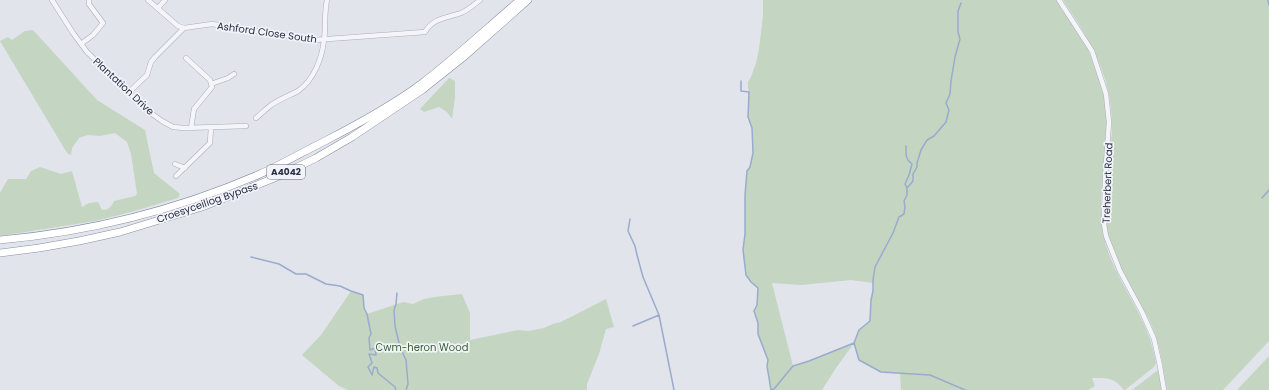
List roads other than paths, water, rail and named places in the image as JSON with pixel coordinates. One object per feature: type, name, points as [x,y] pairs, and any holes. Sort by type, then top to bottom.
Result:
[{"type":"highway","name":"Croesyceiliog Bypass","points":[[0,240],[33,237],[133,218],[175,206],[260,174],[381,111],[420,84],[520,0]]},
{"type":"highway","name":"Croesyceiliog Bypass","points":[[0,253],[79,241],[120,232],[202,207],[278,176],[316,158],[352,137],[422,90],[466,55],[528,0]]},
{"type":"street","name":"Plantation Drive","points":[[52,0],[81,44],[93,58],[148,110],[162,121],[173,127],[191,128],[246,126]]},
{"type":"street","points":[[81,44],[93,35],[103,23],[89,4],[89,0]]},
{"type":"street","points":[[130,92],[147,74],[151,62],[155,57],[184,28],[178,26],[148,0]]},
{"type":"street","points":[[158,8],[165,0]]},
{"type":"street","points":[[256,118],[271,105],[298,91],[316,70],[325,39],[325,13],[327,0]]},
{"type":"street","name":"Ashford Close South","points":[[184,28],[212,24],[314,40],[425,32],[427,28],[440,19],[466,10],[480,0]]},
{"type":"street","name":"Treherbert Road","points":[[1059,0],[1092,51],[1106,94],[1109,122],[1105,178],[1105,230],[1120,271],[1142,312],[1154,339],[1164,390]]},
{"type":"street","points":[[186,58],[210,80],[212,88],[194,109],[191,128]]},
{"type":"street","points":[[211,84],[228,78],[234,74]]},
{"type":"street","points":[[176,176],[210,143],[211,127]]},
{"type":"street","points":[[175,164],[185,168]]},
{"type":"waterway","points":[[1268,0],[1269,5]]},
{"type":"waterway","points":[[771,390],[774,389],[793,366],[854,343],[859,330],[870,321],[875,267],[893,233],[899,217],[904,214],[904,201],[907,195],[907,188],[913,181],[913,174],[917,167],[921,150],[927,140],[934,136],[946,122],[949,110],[946,103],[950,94],[955,57],[960,39],[958,32],[958,11],[961,3]]},
{"type":"waterway","points":[[741,81],[741,91],[749,92],[748,117],[752,128],[753,153],[750,167],[747,171],[743,250],[746,275],[758,288],[757,305],[754,311],[758,323],[758,334],[768,360],[767,366],[771,390]]},
{"type":"waterway","points":[[906,146],[907,158],[912,164],[905,184],[907,188]]},
{"type":"waterway","points":[[1262,198],[1269,190]]},
{"type":"waterway","points":[[630,219],[628,231],[635,246],[643,277],[659,315],[674,390]]},
{"type":"waterway","points":[[251,257],[279,264],[296,274],[306,274],[326,284],[340,286],[363,295],[364,308],[367,314],[371,334],[369,338],[370,350],[375,348],[376,355],[369,354],[372,363],[368,367],[372,375],[374,367],[377,368],[378,373],[395,387],[396,390]]},
{"type":"waterway","points":[[397,293],[394,310],[395,326],[400,347],[406,360],[408,384],[406,390]]},
{"type":"waterway","points":[[633,326],[659,315]]},
{"type":"waterway","points":[[854,343],[859,360],[881,372],[930,375],[965,390]]},
{"type":"park label","name":"Cwm-heron Wood","points":[[422,347]]}]
